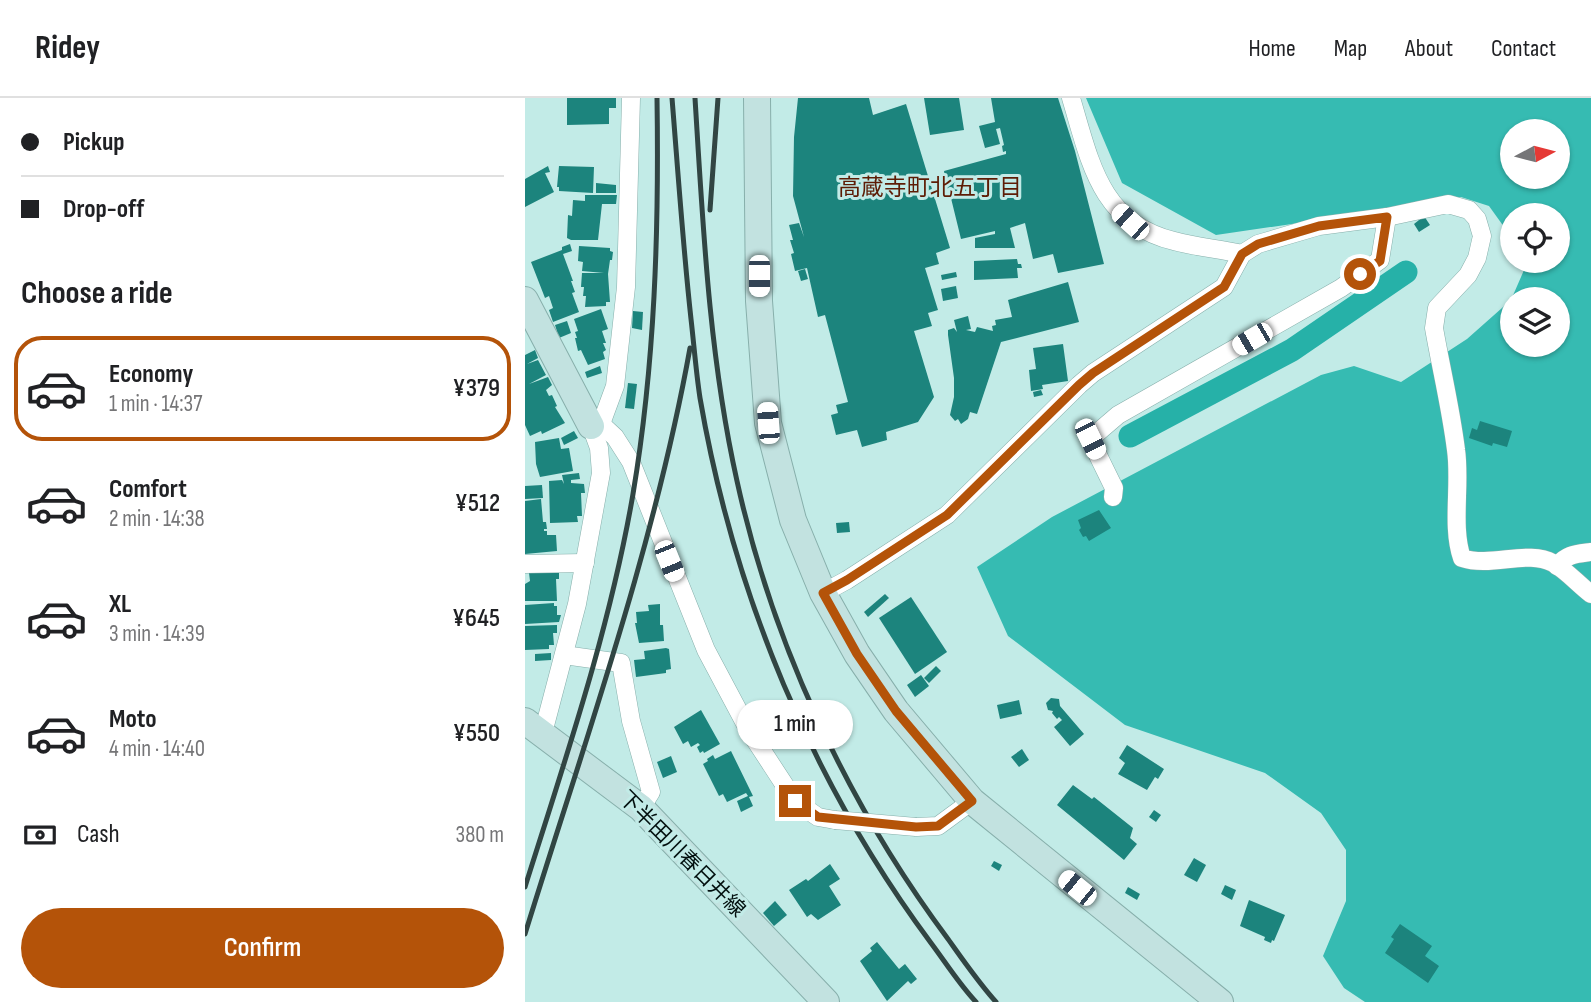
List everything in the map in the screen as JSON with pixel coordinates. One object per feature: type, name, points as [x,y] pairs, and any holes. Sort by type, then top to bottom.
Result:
[{"type":"street","points":[[596,425],[615,386],[626,287],[631,98]]},
{"type":"street","points":[[757,98],[759,301],[768,423],[793,520],[823,593],[857,654],[896,711],[972,801],[1220,1002]]},
{"type":"street","points":[[1071,98],[1099,185],[1111,205],[1147,232],[1173,241],[1242,254]]},
{"type":"street","points":[[823,593],[947,515],[1093,373],[1224,287],[1242,254],[1258,244],[1319,226],[1387,217],[1448,204],[1469,210],[1477,219],[1482,236],[1477,258],[1468,275],[1437,308],[1434,328],[1456,450],[1459,482],[1457,546],[1462,558],[1476,563],[1534,557],[1557,566],[1591,594]]},
{"type":"street","points":[[1113,497],[1114,488],[1090,439],[1118,415],[1341,288],[1380,261],[1387,217]]},
{"type":"street","points":[[525,300],[596,425],[601,473],[577,604],[564,655],[534,727]]},
{"type":"street","points":[[596,425],[615,437],[631,462],[706,650],[748,729],[795,801],[818,817],[916,827],[938,826],[972,801]]},
{"type":"street","points":[[1557,566],[1571,555],[1591,552]]},
{"type":"street","points":[[525,564],[585,563]]},
{"type":"street","points":[[564,655],[621,663],[631,721],[651,792],[641,808]]},
{"type":"street","name":"下半田川春日井線","points":[[534,727],[641,808],[826,1002]]},
{"type":"shaded area","points":[[1086,98],[1591,98],[1591,1002],[1365,1002],[1344,988],[1323,956],[1346,901],[1346,850],[1321,813],[1265,773],[1125,725],[1008,636],[977,567],[1052,517],[1321,375],[1354,366],[1401,382],[1467,339],[1500,310],[1500,357],[1570,357],[1570,287],[1517,287],[1523,273],[1570,273],[1570,203],[1500,203],[1500,221],[1489,206],[1461,197],[1396,213],[1312,221],[1216,235],[1122,183]]},
{"type":"building","points":[[567,98],[616,98],[616,108],[609,108],[609,124],[567,125]]},
{"type":"building","points":[[798,98],[869,98],[873,115],[906,104],[950,248],[936,253],[939,264],[925,268],[938,310],[928,313],[932,326],[914,331],[934,397],[918,422],[886,432],[887,440],[862,447],[857,430],[836,435],[831,415],[838,413],[836,405],[848,402],[825,315],[818,317],[807,268],[795,271],[791,254],[794,253],[789,225],[799,223],[804,237],[793,196]]},
{"type":"building","points":[[924,98],[959,98],[964,130],[930,135]]},
{"type":"building","points":[[991,98],[1058,98],[1075,151],[1104,264],[1058,273],[1053,254],[1033,259],[1025,223],[1010,228],[1015,248],[975,248],[975,238],[995,234],[995,231],[961,239],[949,190],[946,190],[944,171],[1006,154],[1006,151],[1003,152],[1000,128],[996,129],[1000,144],[985,148],[979,126],[995,122]]},
{"type":"building","points":[[548,166],[550,172],[545,173],[554,192],[525,207],[525,179]]},
{"type":"building","points":[[559,166],[594,167],[593,193],[559,191]]},
{"type":"building","points":[[596,183],[616,185],[616,193],[596,193]]},
{"type":"building","points":[[585,195],[617,195],[616,204],[602,204],[598,240],[571,240],[567,238],[568,215],[572,216],[573,200],[585,201]]},
{"type":"building","points":[[1424,216],[1430,225],[1419,232],[1414,224]]},
{"type":"building","points":[[570,244],[572,251],[563,254],[573,281],[575,292],[572,293],[579,312],[553,322],[549,310],[553,308],[549,296],[545,298],[531,262]]},
{"type":"building","points":[[579,246],[610,248],[613,252],[608,274],[610,302],[606,302],[606,306],[585,307],[586,296],[583,296],[584,287],[581,287],[582,273],[604,273],[582,271],[583,262],[578,261]]},
{"type":"building","points":[[1017,259],[1022,268],[1017,268],[1018,278],[974,280],[974,261]]},
{"type":"building","points":[[805,269],[808,279],[801,281],[798,271]]},
{"type":"building","points":[[956,272],[957,277],[942,280],[941,275]]},
{"type":"building","points":[[1068,282],[1079,322],[1001,342],[977,414],[970,412],[968,419],[961,424],[958,419],[955,421],[950,415],[954,378],[948,335],[948,330],[954,328],[957,332],[954,320],[968,316],[971,329],[966,330],[975,332],[977,327],[993,331],[995,320],[1012,317],[1008,300]]},
{"type":"building","points":[[956,286],[958,298],[943,301],[941,289]]},
{"type":"building","points":[[601,309],[608,329],[602,331],[606,343],[603,343],[606,350],[603,352],[605,359],[588,365],[581,350],[578,351],[575,332],[578,331],[574,319]]},
{"type":"building","points":[[633,311],[643,312],[642,330],[632,328]]},
{"type":"building","points":[[567,321],[571,333],[559,338],[555,325]]},
{"type":"building","points":[[1063,344],[1068,381],[1042,385],[1043,389],[1031,391],[1029,370],[1036,369],[1033,348]]},
{"type":"building","points":[[535,350],[538,358],[527,364],[538,360],[546,375],[529,384],[548,377],[552,385],[546,390],[549,396],[552,395],[557,406],[555,407],[565,423],[542,434],[541,431],[530,436],[525,425],[525,355]]},
{"type":"building","points":[[600,366],[602,373],[587,378],[585,372]]},
{"type":"building","points":[[628,383],[637,384],[634,409],[625,408]]},
{"type":"building","points":[[1041,390],[1043,395],[1034,397],[1033,392]]},
{"type":"building","points":[[1480,421],[1512,431],[1507,447],[1493,443],[1492,446],[1469,438],[1472,428],[1477,430]]},
{"type":"building","points":[[574,431],[578,438],[564,445],[561,438]]},
{"type":"building","points":[[559,438],[561,449],[569,448],[573,471],[540,477],[536,464],[535,442]]},
{"type":"building","points":[[579,473],[580,479],[571,480],[571,483],[584,484],[585,493],[581,493],[582,516],[577,516],[578,522],[550,523],[549,481],[562,480],[564,484],[562,475]]},
{"type":"building","points":[[542,485],[543,498],[525,499],[525,486]]},
{"type":"building","points":[[541,499],[543,522],[546,522],[547,529],[544,531],[547,531],[547,535],[556,535],[557,551],[525,554],[525,501]]},
{"type":"building","points":[[1099,510],[1111,528],[1089,541],[1079,530],[1081,528],[1078,520]]},
{"type":"building","points":[[849,522],[850,532],[837,533],[836,523]]},
{"type":"building","points":[[559,571],[559,579],[556,579],[557,601],[525,601],[525,584],[530,581],[529,573]]},
{"type":"building","points":[[885,594],[889,598],[868,617],[864,612]]},
{"type":"building","points":[[911,597],[947,652],[915,674],[879,618]]},
{"type":"building","points":[[554,603],[554,606],[557,606],[557,615],[561,615],[559,622],[525,624],[525,605]]},
{"type":"building","points":[[660,604],[660,625],[663,625],[664,641],[639,643],[636,612],[649,611],[648,605]]},
{"type":"building","points":[[557,625],[557,633],[553,633],[554,645],[549,645],[549,649],[525,650],[525,626]]},
{"type":"building","points":[[669,649],[671,669],[666,670],[666,673],[636,677],[634,660],[645,659],[644,651]]},
{"type":"building","points":[[551,653],[551,660],[535,661],[535,654]]},
{"type":"building","points":[[936,666],[941,671],[929,683],[924,678]]},
{"type":"building","points":[[921,675],[929,686],[915,697],[907,685]]},
{"type":"building","points":[[1051,698],[1059,699],[1060,706],[1084,734],[1070,746],[1054,727],[1062,720],[1048,710],[1046,703]]},
{"type":"building","points":[[1019,700],[1022,714],[1000,719],[997,705]]},
{"type":"building","points":[[701,710],[720,744],[704,753],[700,753],[698,743],[691,747],[688,741],[683,744],[674,727]]},
{"type":"building","points":[[1127,745],[1164,769],[1147,790],[1118,774],[1125,763],[1119,758]]},
{"type":"building","points":[[1022,749],[1029,760],[1019,767],[1011,757]]},
{"type":"building","points":[[731,751],[753,796],[749,797],[753,806],[741,812],[737,801],[748,796],[746,793],[727,802],[723,794],[719,796],[703,764],[713,755],[715,759]]},
{"type":"building","points":[[671,756],[677,772],[663,778],[657,762]]},
{"type":"building","points":[[1073,785],[1092,799],[1094,797],[1133,828],[1130,838],[1137,844],[1124,860],[1057,805]]},
{"type":"building","points":[[1154,810],[1161,815],[1156,822],[1149,817]]},
{"type":"building","points":[[1194,858],[1206,865],[1197,882],[1184,875]]},
{"type":"building","points":[[994,861],[1002,865],[999,871],[991,866]]},
{"type":"building","points":[[830,864],[840,879],[829,886],[841,905],[818,920],[811,914],[807,917],[789,890],[806,879],[808,881]]},
{"type":"building","points":[[1225,885],[1236,890],[1232,900],[1221,894]]},
{"type":"building","points":[[1128,887],[1140,894],[1137,900],[1125,893]]},
{"type":"building","points":[[1249,900],[1285,915],[1271,943],[1264,940],[1265,937],[1240,926]]},
{"type":"building","points":[[775,901],[787,915],[774,926],[763,913]]},
{"type":"building","points":[[1400,924],[1432,946],[1425,956],[1439,966],[1428,983],[1385,953]]},
{"type":"building","points":[[877,942],[899,969],[905,964],[917,979],[911,984],[908,981],[887,1001],[860,961],[872,951],[870,948]]},
{"type":"waterway","points":[[1130,436],[1292,350],[1406,272]]},
{"type":"railway","points":[[525,887],[600,643],[633,494],[651,346],[657,197],[657,98]]},
{"type":"railway","points":[[672,98],[685,264],[700,398],[734,544],[757,615],[784,684],[849,818],[888,882],[976,1002]]},
{"type":"railway","points":[[695,98],[708,291],[727,434],[752,542],[771,603],[793,663],[819,721],[878,834],[912,888],[996,1002]]},
{"type":"railway","points":[[710,210],[718,98]]},
{"type":"railway","points":[[525,934],[638,570],[675,423],[690,348]]},
{"type":"district","name":"高蔵寺町北五丁目","points":[[930,188]]},
{"type":"route","points":[[795,801],[818,817],[916,827],[938,826],[972,801],[896,711],[857,654],[823,593],[947,515],[1079,385],[1093,373],[1224,287],[1242,254],[1258,244],[1319,226],[1387,217],[1380,261],[1360,274]]}]
